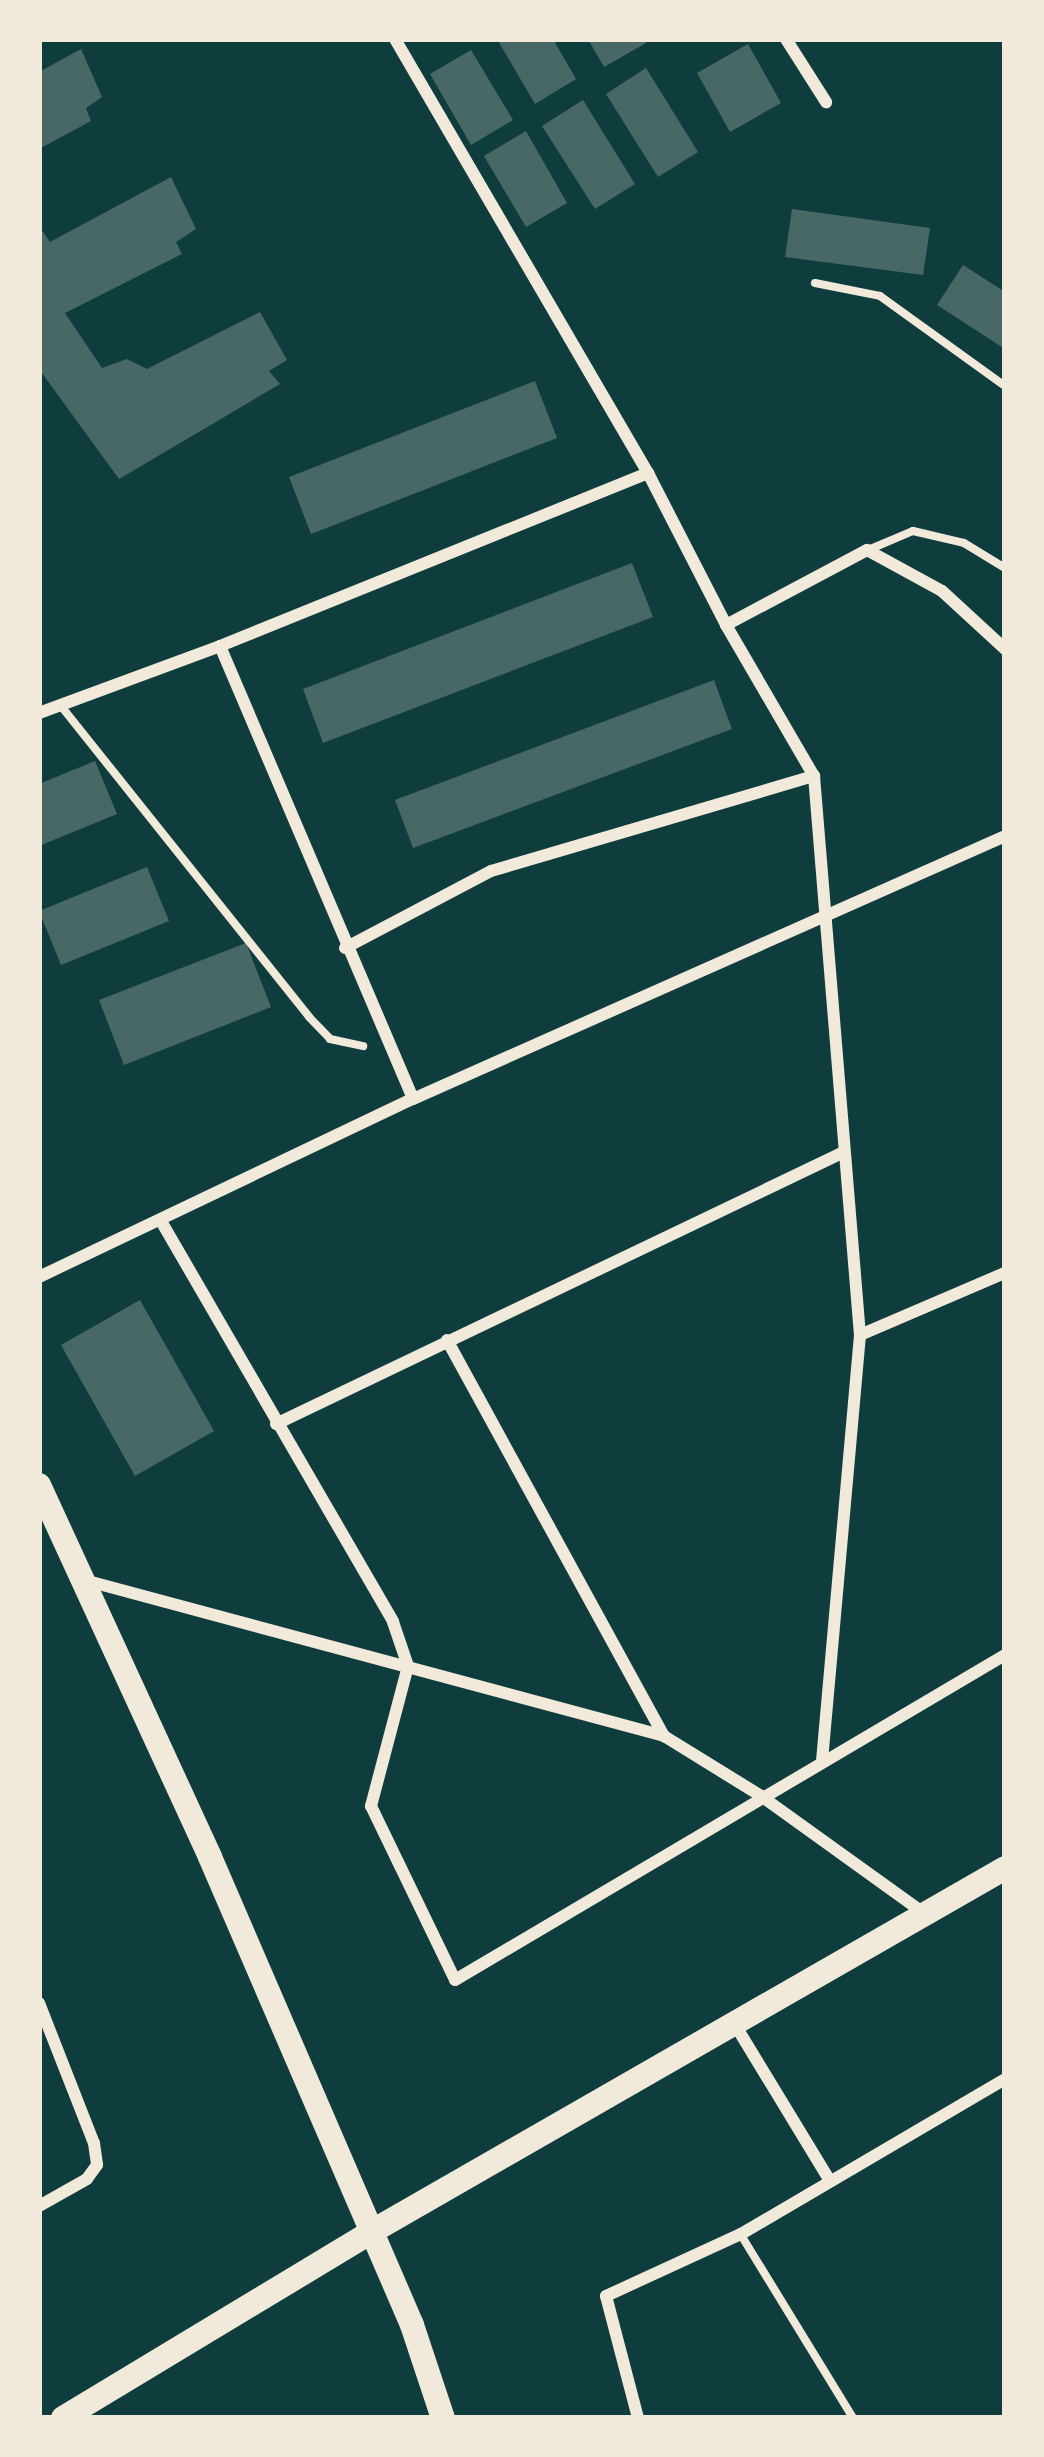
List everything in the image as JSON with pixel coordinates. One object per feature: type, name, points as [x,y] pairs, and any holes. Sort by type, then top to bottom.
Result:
[{"type":"main road","points":[[39,1485],[50,1534],[83,1579],[412,2325],[443,2418]]},
{"type":"main road","points":[[63,2418],[371,2232],[1005,1868]]},
{"type":"street","points":[[394,39],[648,472],[726,625],[814,776],[860,1336],[822,1760]]},
{"type":"street","points":[[786,39],[826,102]]},
{"type":"street","points":[[39,713],[220,646],[648,472]]},
{"type":"street","points":[[726,625],[867,550],[942,591],[1005,649]]},
{"type":"street","points":[[220,646],[413,1099]]},
{"type":"street","points":[[345,948],[491,872],[814,776]]},
{"type":"street","points":[[39,1277],[413,1099],[825,912],[1005,836]]},
{"type":"street","points":[[276,1424],[842,1154]]},
{"type":"street","points":[[160,1221],[393,1622],[408,1666],[371,1806],[454,1980],[1005,1655]]},
{"type":"street","points":[[860,1336],[1005,1273]]},
{"type":"street","points":[[446,1340],[664,1736]]},
{"type":"street","points":[[83,1579],[664,1736],[761,1796],[924,1913]]},
{"type":"street","points":[[39,2003],[94,2143],[97,2164],[86,2179],[39,2206]]},
{"type":"street","points":[[734,2023],[830,2181]]},
{"type":"street","points":[[638,2418],[606,2296],[741,2234],[1005,2079]]},
{"type":"lane","points":[[815,283],[880,296],[1005,386]]},
{"type":"lane","points":[[867,550],[913,531],[964,544],[1005,568]]},
{"type":"lane","points":[[60,705],[309,1017],[330,1039],[364,1046]]},
{"type":"lane","points":[[741,2234],[854,2418]]},
{"type":"building","points":[[497,39],[553,39],[576,79],[535,104]]},
{"type":"building","points":[[588,39],[643,39],[646,43],[604,67]]},
{"type":"building","points":[[748,44],[781,103],[730,132],[697,73]]},
{"type":"building","points":[[81,49],[102,97],[86,108],[91,121],[39,149],[39,72]]},
{"type":"building","points":[[471,50],[513,120],[471,145],[430,74]]},
{"type":"building","points":[[646,68],[698,152],[658,177],[606,94]]},
{"type":"building","points":[[583,100],[635,184],[595,209],[542,126]]},
{"type":"building","points":[[526,131],[567,203],[526,227],[484,156]]},
{"type":"building","points":[[171,177],[196,229],[176,242],[182,254],[65,313],[102,368],[127,359],[147,369],[260,312],[287,360],[269,371],[280,384],[119,479],[39,369],[39,226],[50,242]]},
{"type":"building","points":[[792,209],[930,228],[923,275],[785,257]]},
{"type":"building","points":[[963,265],[1005,292],[1005,349],[937,305]]},
{"type":"building","points":[[535,381],[557,438],[311,534],[289,477]]},
{"type":"building","points":[[632,563],[653,617],[323,743],[303,689]]},
{"type":"building","points":[[714,680],[732,729],[413,848],[395,800]]},
{"type":"building","points":[[95,761],[117,814],[39,846],[39,784]]},
{"type":"building","points":[[147,867],[169,921],[61,965],[39,911]]},
{"type":"building","points":[[246,943],[271,1007],[124,1065],[99,1000]]},
{"type":"building","points":[[140,1300],[214,1431],[135,1476],[61,1345]]}]
